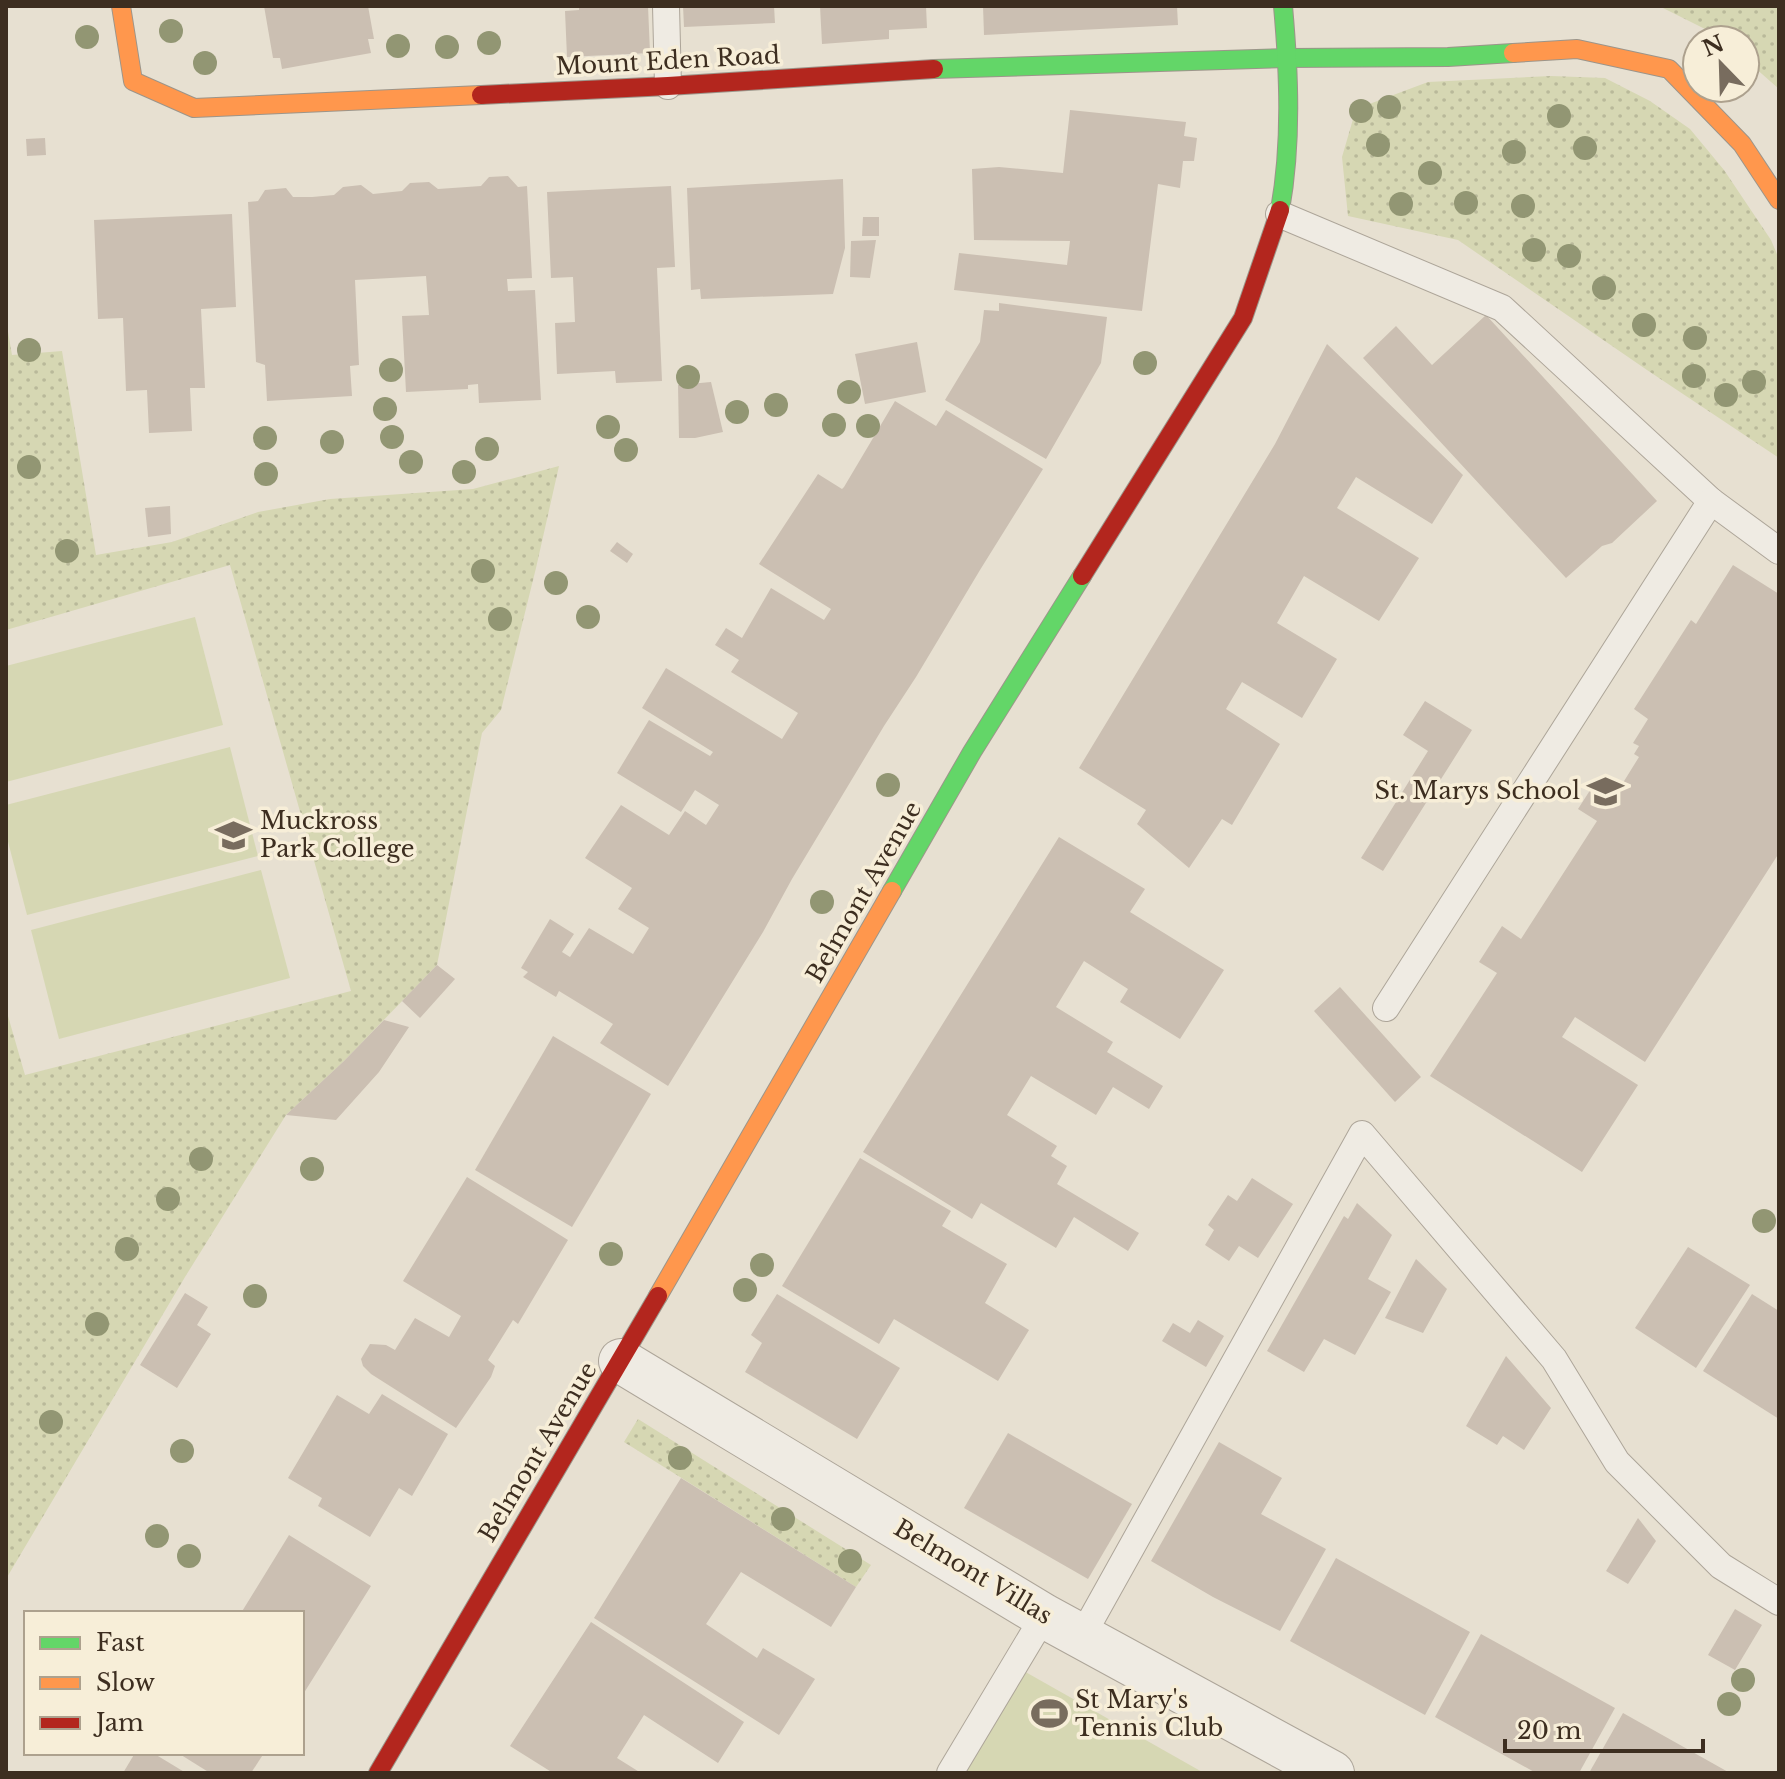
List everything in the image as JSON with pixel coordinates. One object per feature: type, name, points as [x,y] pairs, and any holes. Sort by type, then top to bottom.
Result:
[{"type":"street","name":"Mount Eden Road","points":[[121,6],[133,81],[194,108],[668,86],[957,68],[1288,58],[1448,57],[1577,49],[1669,69],[1742,144],[1779,200]]},
{"type":"street","name":"Belmont Avenue","points":[[378,1773],[621,1361],[972,752],[1243,318],[1279,214],[1286,176],[1288,58],[1283,6]]},
{"type":"street","name":"Belmont Villas","points":[[621,1361],[1063,1626],[1332,1773]]},
{"type":"lane","points":[[666,6],[668,86]]},
{"type":"lane","points":[[1279,214],[1502,308],[1711,501],[1779,551]]},
{"type":"lane","points":[[1386,1008],[1711,501]]},
{"type":"lane","points":[[950,1773],[1063,1626],[1362,1134],[1554,1359],[1617,1462],[1721,1566],[1779,1602]]},
{"type":"green space","points":[[1659,6],[1779,6],[1779,89],[1761,73],[1761,24],[1695,24]]},
{"type":"green space","points":[[1551,76],[1605,78],[1650,101],[1690,129],[1724,170],[1771,240],[1779,259],[1779,458],[1458,240],[1348,216],[1342,157],[1356,109],[1428,82]]},
{"type":"green space","name":"Muckross Park College","points":[[6,320],[12,355],[62,351],[96,555],[172,542],[258,512],[330,499],[473,489],[559,466],[501,710],[482,733],[437,965],[344,1061],[286,1115],[185,1277],[6,1579],[6,1009],[25,1075],[351,991],[230,565],[6,630]]},
{"type":"green space","points":[[195,617],[223,725],[6,782],[6,666]]},
{"type":"green space","points":[[230,747],[258,856],[27,915],[6,834],[6,805]]},
{"type":"green space","points":[[261,870],[290,978],[59,1039],[31,930]]},
{"type":"green space","points":[[638,1419],[871,1565],[856,1587],[624,1442]]},
{"type":"green space","name":"St Mary's Tennis Club","points":[[1022,1670],[1204,1773],[963,1773]]},
{"type":"building","points":[[264,6],[368,6],[374,39],[368,39],[371,53],[282,69],[280,58],[273,58]]},
{"type":"building","points":[[579,6],[648,6],[650,53],[567,57],[565,11],[579,10]]},
{"type":"building","points":[[683,6],[774,6],[775,23],[684,27]]},
{"type":"building","points":[[820,6],[926,6],[927,28],[889,30],[889,39],[822,44]]},
{"type":"building","points":[[983,6],[1177,6],[1178,25],[984,35]]},
{"type":"building","points":[[1070,110],[1186,122],[1184,136],[1197,138],[1194,161],[1183,161],[1180,188],[1158,184],[1142,311],[954,290],[959,253],[1067,265],[1070,241],[974,240],[972,169],[999,167],[1063,173]]},
{"type":"building","points":[[45,138],[46,155],[27,156],[26,139]]},
{"type":"building","points":[[508,176],[518,187],[527,186],[532,278],[507,279],[508,291],[535,290],[541,400],[479,403],[478,384],[468,385],[468,389],[406,392],[402,316],[429,315],[426,276],[355,280],[359,365],[350,366],[352,396],[267,401],[265,365],[256,362],[248,202],[258,201],[265,190],[286,188],[293,197],[312,197],[334,195],[343,187],[361,185],[373,194],[402,191],[410,183],[429,182],[438,189],[481,186],[489,177]]},
{"type":"building","points":[[843,179],[845,248],[833,294],[701,299],[700,289],[691,290],[687,188]]},
{"type":"building","points":[[671,186],[675,267],[657,268],[662,381],[616,383],[615,371],[557,374],[555,323],[575,322],[573,277],[551,278],[547,192]]},
{"type":"building","points":[[232,214],[236,307],[201,309],[205,388],[190,388],[192,431],[149,433],[147,390],[126,391],[123,318],[98,319],[94,220]]},
{"type":"building","points":[[863,217],[879,217],[879,236],[862,236]]},
{"type":"building","points":[[876,240],[870,278],[850,277],[851,241]]},
{"type":"building","points":[[999,303],[1107,317],[1101,363],[1046,459],[945,400],[980,342],[984,310],[999,311]]},
{"type":"building","points":[[1486,315],[1657,501],[1612,543],[1602,546],[1566,578],[1363,358],[1396,326],[1432,365]]},
{"type":"building","points":[[917,342],[926,392],[865,404],[855,354]]},
{"type":"building","points":[[1327,344],[1463,475],[1432,524],[1356,477],[1337,508],[1419,558],[1379,621],[1304,576],[1277,623],[1337,659],[1302,718],[1242,682],[1226,709],[1280,744],[1232,825],[1222,819],[1189,868],[1137,824],[1146,810],[1079,768],[1275,444]]},
{"type":"building","points":[[711,382],[723,432],[679,438],[678,385]]},
{"type":"building","points":[[895,401],[936,426],[946,410],[1043,469],[668,1086],[600,1043],[613,1024],[559,991],[556,997],[523,977],[528,972],[521,968],[550,919],[574,934],[562,952],[570,957],[589,928],[633,954],[649,928],[618,909],[632,888],[585,858],[621,805],[669,835],[685,811],[706,825],[719,805],[695,790],[681,812],[617,773],[649,720],[710,756],[713,752],[642,708],[666,668],[782,739],[798,713],[731,672],[739,660],[715,645],[726,628],[742,638],[771,588],[824,620],[831,609],[759,564],[818,474],[842,489],[844,487]]},
{"type":"building","points":[[170,506],[171,534],[148,537],[145,508]]},
{"type":"building","points":[[617,542],[633,554],[627,563],[610,551]]},
{"type":"building","points":[[1733,565],[1779,594],[1779,853],[1645,1062],[1575,1017],[1562,1037],[1638,1085],[1582,1172],[1430,1076],[1497,973],[1479,962],[1502,926],[1521,939],[1597,821],[1578,809],[1596,781],[1616,794],[1639,757],[1634,754],[1639,746],[1633,743],[1648,719],[1634,709],[1691,620],[1696,624]]},
{"type":"building","points":[[1425,701],[1472,730],[1383,871],[1361,858],[1428,751],[1403,735]]},
{"type":"building","points":[[1059,837],[1145,889],[1130,912],[1224,970],[1180,1039],[1120,1002],[1128,989],[1084,961],[1056,1007],[1113,1042],[1107,1052],[1163,1086],[1149,1109],[1113,1087],[1096,1115],[1031,1076],[1007,1115],[1057,1146],[1051,1156],[1067,1166],[1057,1184],[1139,1233],[1128,1251],[1074,1217],[1056,1248],[981,1203],[972,1219],[863,1152]]},
{"type":"building","points":[[437,965],[455,979],[420,1018],[402,1001]]},
{"type":"building","points":[[1340,987],[1421,1077],[1395,1102],[1314,1011]]},
{"type":"building","points":[[384,1020],[409,1027],[379,1072],[336,1120],[286,1115],[344,1061]]},
{"type":"building","points":[[553,1036],[651,1094],[572,1227],[475,1170]]},
{"type":"building","points":[[860,1158],[951,1211],[942,1226],[1007,1264],[985,1303],[1029,1330],[998,1381],[894,1319],[879,1344],[782,1286]]},
{"type":"building","points":[[467,1177],[568,1240],[518,1324],[513,1320],[488,1360],[495,1366],[491,1377],[456,1428],[371,1374],[361,1359],[370,1344],[386,1345],[395,1350],[415,1318],[449,1337],[461,1316],[403,1281]]},
{"type":"building","points":[[1252,1178],[1293,1204],[1258,1258],[1239,1246],[1229,1261],[1205,1245],[1214,1230],[1208,1225],[1228,1195],[1237,1201]]},
{"type":"building","points":[[1357,1203],[1392,1235],[1368,1279],[1391,1292],[1355,1355],[1324,1339],[1304,1372],[1267,1351],[1344,1216],[1348,1219]]},
{"type":"building","points":[[1688,1247],[1750,1285],[1696,1368],[1635,1328]]},
{"type":"building","points":[[1416,1259],[1447,1289],[1423,1333],[1385,1318]]},
{"type":"building","points":[[185,1293],[208,1307],[197,1325],[211,1334],[177,1388],[140,1365]]},
{"type":"building","points":[[777,1294],[900,1368],[857,1439],[745,1372],[762,1343],[751,1335]]},
{"type":"building","points":[[1752,1294],[1779,1311],[1779,1419],[1703,1371]]},
{"type":"building","points":[[1198,1320],[1224,1336],[1206,1367],[1162,1341],[1173,1323],[1190,1333]]},
{"type":"building","points":[[1506,1356],[1551,1408],[1524,1450],[1503,1436],[1497,1445],[1466,1426]]},
{"type":"building","points":[[382,1394],[448,1434],[412,1496],[399,1488],[370,1537],[318,1506],[322,1498],[288,1478],[337,1395],[369,1414]]},
{"type":"building","points":[[1008,1433],[1132,1504],[1088,1579],[964,1508]]},
{"type":"building","points":[[1219,1442],[1282,1478],[1261,1514],[1326,1549],[1280,1631],[1151,1561]]},
{"type":"building","points":[[681,1478],[856,1587],[831,1627],[741,1572],[706,1624],[757,1658],[763,1648],[815,1679],[779,1735],[594,1618]]},
{"type":"building","points":[[1638,1518],[1656,1541],[1628,1584],[1606,1571]]},
{"type":"building","points":[[289,1535],[371,1586],[304,1693],[304,1611],[242,1611]]},
{"type":"building","points":[[1336,1558],[1470,1632],[1425,1715],[1290,1641]]},
{"type":"building","points":[[1735,1609],[1762,1625],[1735,1670],[1708,1655]]},
{"type":"building","points":[[591,1622],[744,1722],[718,1763],[644,1715],[617,1758],[641,1773],[553,1773],[510,1746]]},
{"type":"building","points":[[1481,1634],[1615,1708],[1579,1773],[1536,1773],[1435,1717]]},
{"type":"building","points":[[1623,1713],[1689,1750],[1730,1773],[1589,1773]]},
{"type":"building","points":[[134,1755],[156,1755],[186,1773],[123,1773]]},
{"type":"building","points":[[181,1755],[263,1755],[251,1773],[210,1773]]},
{"type":"traffic: fast","points":[[1280,210],[1288,108],[1283,6]]},
{"type":"traffic: fast","points":[[934,69],[1513,53]]},
{"type":"traffic: fast","points":[[892,891],[972,752],[1082,576]]},
{"type":"traffic: slow","points":[[121,6],[133,81],[194,108],[481,95]]},
{"type":"traffic: slow","points":[[1513,53],[1577,49],[1669,69],[1742,144],[1779,200]]},
{"type":"traffic: slow","points":[[658,1296],[892,891]]},
{"type":"traffic: jam","points":[[481,95],[934,69]]},
{"type":"traffic: jam","points":[[1082,576],[1243,318],[1280,210]]},
{"type":"traffic: jam","points":[[378,1773],[658,1296]]},
{"type":"place","name":"St. Marys School","points":[[1606,791]]},
{"type":"place","name":"Muckross Park College","points":[[234,835]]},
{"type":"place","name":"St Mary's Tennis Club","points":[[1049,1714]]}]
